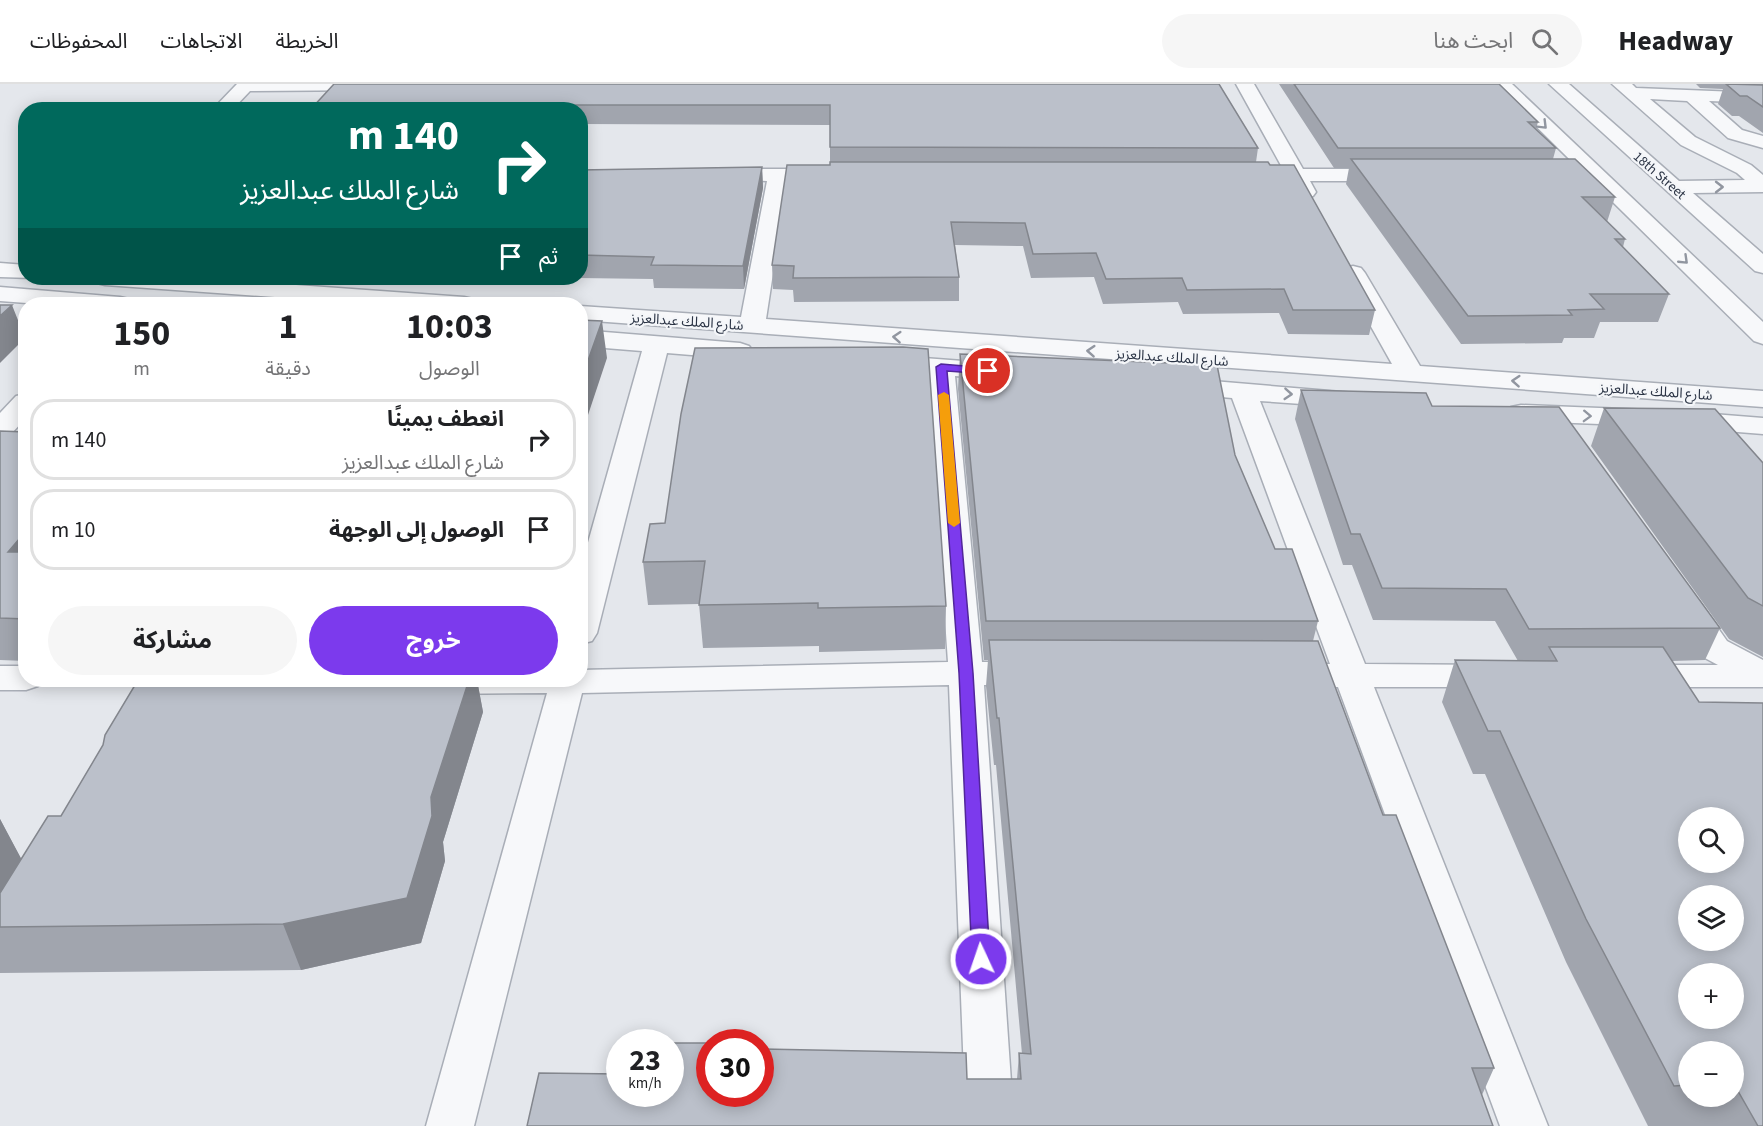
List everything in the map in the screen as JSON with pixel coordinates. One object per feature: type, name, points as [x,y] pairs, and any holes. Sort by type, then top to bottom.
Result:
[{"type":"street","points":[[1245,84],[1314,205]]},
{"type":"street","points":[[1502,84],[1763,336]]},
{"type":"street","name":"18th Street","points":[[1558,84],[1763,266]]},
{"type":"street","points":[[228,102],[246,85],[399,85]]},
{"type":"street","points":[[1626,88],[1763,98]]},
{"type":"street","points":[[1626,88],[1688,141],[1754,169],[1763,186],[1674,187]]},
{"type":"street","points":[[1690,94],[1735,134],[1763,142]]},
{"type":"street","points":[[1716,118],[1751,118]]},
{"type":"street","points":[[1651,167],[1754,169]]},
{"type":"street","points":[[697,175],[849,175]]},
{"type":"street","points":[[752,326],[778,175]]},
{"type":"street","points":[[1238,175],[1416,176]]},
{"type":"street","points":[[1571,176],[1595,176]]},
{"type":"street","points":[[1342,255],[1411,374]]},
{"type":"street","points":[[0,270],[18,271]]},
{"type":"street","points":[[202,285],[367,297]]},
{"type":"street","points":[[0,294],[35,297]]},
{"type":"street","name":"شارع الملك عبدالعزيز","points":[[588,314],[1763,399]]},
{"type":"street","name":"شارع الملك عبدالعزيز","points":[[588,339],[764,353]]},
{"type":"street","points":[[588,603],[657,345]]},
{"type":"street","points":[[858,361],[1022,374]]},
{"type":"street","points":[[941,367],[966,673],[990,1126]]},
{"type":"street","name":"شارع الملك عبدالعزيز","points":[[1150,384],[1374,401]]},
{"type":"street","points":[[1242,391],[1524,1126]]},
{"type":"street","points":[[0,429],[18,410]]},
{"type":"street","name":"شارع الملك عبدالعزيز","points":[[1493,410],[1763,426]]},
{"type":"street","points":[[1552,415],[1573,444]]},
{"type":"street","points":[[1668,580],[1715,649],[1763,675]]},
{"type":"street","points":[[588,681],[966,673],[1059,674]]},
{"type":"street","points":[[1258,675],[1528,676]]},
{"type":"street","points":[[1610,676],[1763,675]]},
{"type":"street","points":[[0,678],[18,678]]},
{"type":"street","points":[[450,1126],[566,687]]},
{"type":"building","points":[[334,84],[1219,84],[1258,148],[830,147],[830,105],[317,102]]},
{"type":"building","points":[[1294,84],[1499,84],[1538,122],[1528,122],[1556,148],[1338,148]]},
{"type":"building","points":[[1726,84],[1763,85],[1763,107],[1747,96],[1740,96]]},
{"type":"building","points":[[1351,159],[1575,159],[1615,197],[1582,197],[1625,239],[1615,239],[1669,294],[1590,294],[1604,309],[1568,310],[1572,315],[1468,316]]},
{"type":"building","points":[[830,162],[1268,162],[1270,165],[1294,165],[1375,310],[1293,310],[1284,289],[1187,290],[1182,278],[1106,279],[1096,253],[1033,254],[1025,223],[951,222],[959,277],[793,278],[794,266],[772,265],[787,165],[830,165]]},
{"type":"building","points":[[762,167],[743,266],[651,265],[654,257],[588,255],[588,170]]},
{"type":"building","points":[[0,305],[12,305],[0,316]]},
{"type":"building","points":[[588,320],[602,321],[588,360]]},
{"type":"building","points":[[903,347],[928,349],[946,606],[818,608],[818,603],[699,605],[705,561],[643,562],[650,524],[665,523],[681,414],[695,348]]},
{"type":"building","points":[[960,354],[1217,365],[1235,455],[1275,549],[1292,549],[1318,621],[986,621]]},
{"type":"building","points":[[1301,390],[1426,393],[1432,406],[1559,407],[1720,628],[1529,629],[1506,589],[1382,588],[1360,534],[1351,534]]},
{"type":"building","points":[[1604,408],[1715,409],[1763,463],[1763,606],[1748,598]]},
{"type":"building","points":[[0,431],[18,432],[18,540],[8,552],[18,552],[18,619],[0,618]]},
{"type":"building","points":[[989,640],[1318,641],[1383,815],[1396,815],[1494,1068],[1472,1068],[1493,1126],[527,1126],[539,1073],[606,1074],[606,1107],[684,1107],[684,1043],[696,1043],[696,1107],[774,1107],[774,1049],[966,1053],[967,1079],[1021,1079],[1019,1053],[1031,1054],[999,718],[997,718]]},
{"type":"building","points":[[1549,647],[1663,647],[1699,702],[1763,703],[1763,1126],[1758,1126],[1744,1102],[1744,1041],[1678,1041],[1678,1086],[1674,1086],[1586,919],[1500,731],[1488,731],[1455,660],[1557,661]]},
{"type":"building","points":[[134,687],[467,687],[431,797],[432,816],[407,898],[283,924],[0,927],[0,893],[48,816],[61,816],[103,745],[105,735]]},
{"type":"slow traffic","points":[[944,395],[954,523]]},
{"type":"route","points":[[981,959],[966,673],[941,367],[988,371]]}]
